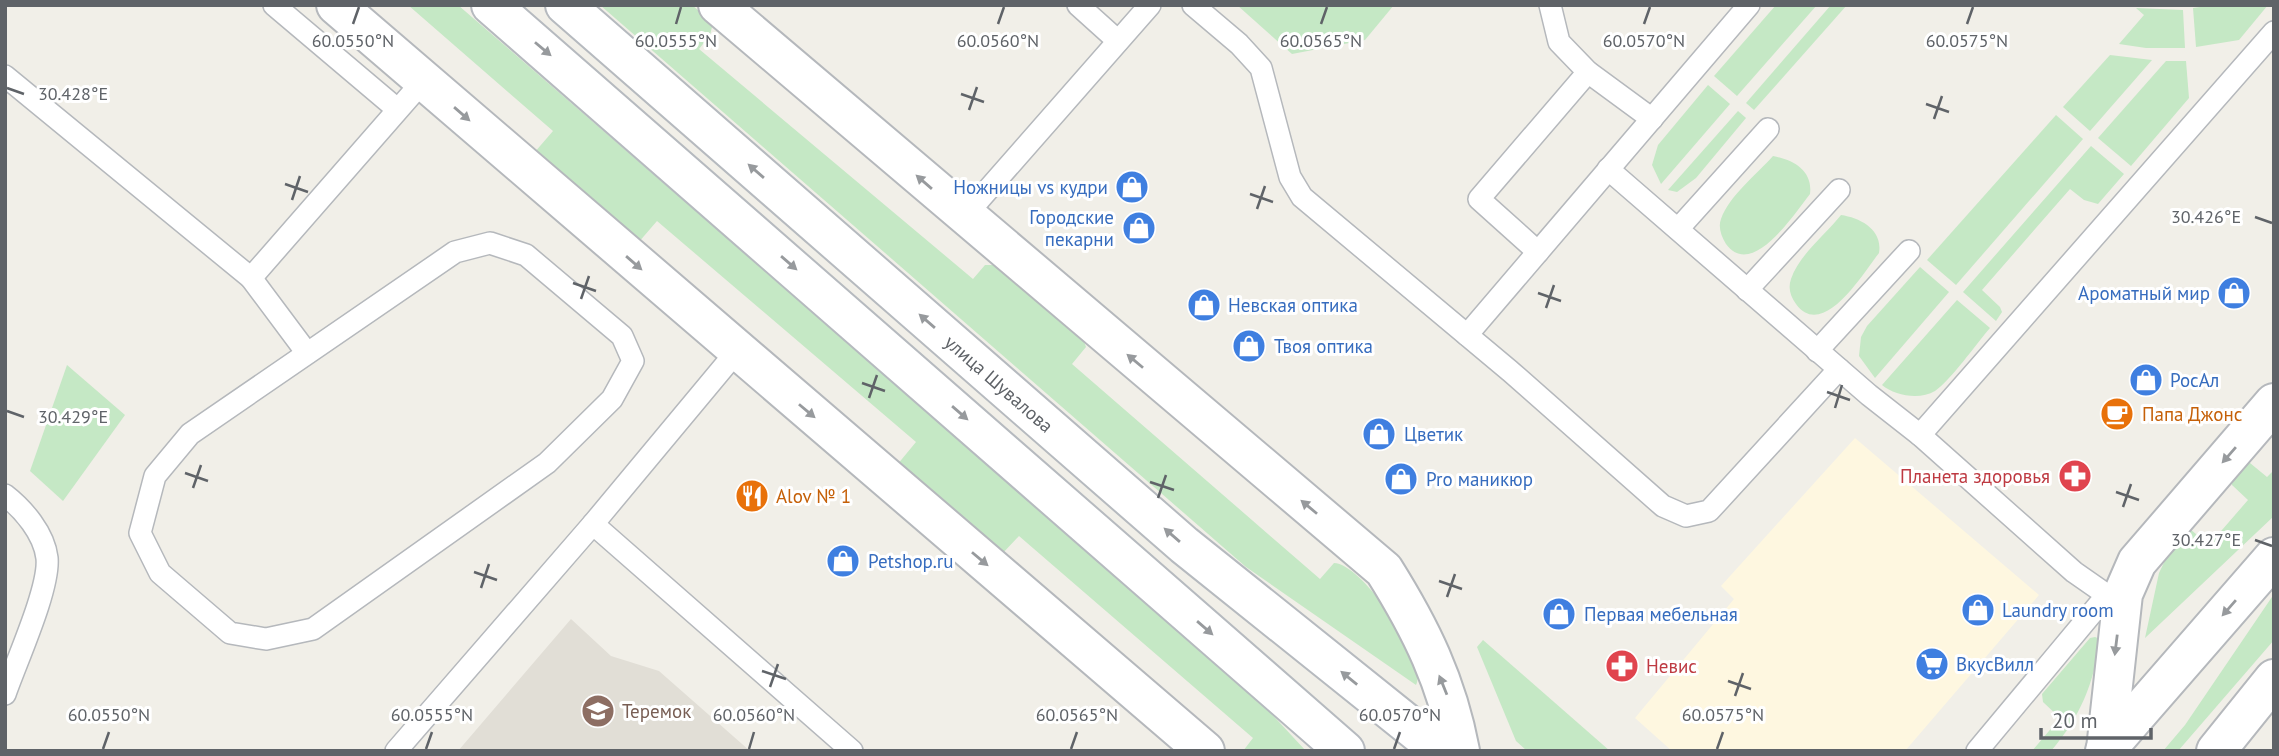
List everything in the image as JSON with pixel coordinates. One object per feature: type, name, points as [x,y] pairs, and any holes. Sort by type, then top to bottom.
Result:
[{"type":"street","points":[[337,5],[1205,751]]},
{"type":"street","points":[[491,5],[1345,751]]},
{"type":"street","name":"улица Шувалова","points":[[565,5],[1184,545],[1441,751]]},
{"type":"street","points":[[718,5],[964,217],[1384,570],[1419,627],[1451,704],[1460,751]]},
{"type":"street","points":[[2106,750],[2115,594],[2137,562],[2274,404]]},
{"type":"street","points":[[2106,750],[2274,557]]},
{"type":"street","points":[[2216,751],[2274,679]]},
{"type":"lane","points":[[274,5],[397,109]]},
{"type":"lane","points":[[1078,5],[1118,41]]},
{"type":"lane","points":[[964,217],[1150,5]]},
{"type":"lane","points":[[1193,5],[1239,44],[1261,68],[1290,177],[1302,197],[1467,335],[1663,506],[1686,516],[1709,511],[1839,369]]},
{"type":"lane","points":[[1550,5],[1559,42],[1588,72],[1652,119]]},
{"type":"lane","points":[[1467,335],[1749,5]]},
{"type":"lane","points":[[1920,435],[2274,32]]},
{"type":"lane","points":[[1538,252],[1479,200],[1588,72]]},
{"type":"lane","points":[[5,76],[251,278],[307,353]]},
{"type":"lane","points":[[251,278],[424,80]]},
{"type":"lane","points":[[1678,229],[1768,129]]},
{"type":"lane","points":[[1608,169],[1817,351],[1920,435],[2074,572],[2115,594],[1977,751]]},
{"type":"lane","points":[[1747,290],[1839,190]]},
{"type":"lane","points":[[490,243],[526,255],[622,336],[633,361],[612,398],[547,463],[313,629],[266,639],[230,633],[160,573],[140,533],[155,476],[190,434],[307,353],[455,252],[490,243]]},
{"type":"lane","points":[[1817,351],[1909,251]]},
{"type":"lane","points":[[396,751],[593,524],[737,351]]},
{"type":"lane","points":[[5,495],[20,508],[36,530],[47,556],[44,580],[5,694]]},
{"type":"lane","points":[[593,524],[852,751]]},
{"type":"shaded area","points":[[1855,438],[2039,595],[1905,751],[1672,751],[1635,718],[1734,599],[1721,586]]},
{"type":"shaded area","name":"Теремок","points":[[571,619],[611,656],[659,671],[750,751],[458,751]]},
{"type":"green space","points":[[408,5],[458,5],[1252,693],[1306,751],[1243,751],[1253,738],[1019,536],[1001,555],[897,465],[916,442],[657,221],[638,243],[534,153],[553,131]]},
{"type":"green space","points":[[600,5],[692,5],[713,23],[710,35],[699,49],[973,279],[985,265],[994,265],[1082,336],[1086,347],[1072,364],[1320,579],[1334,563],[1347,568],[1361,579],[1391,616],[1403,637],[1417,673],[1416,685],[1246,567]]},
{"type":"green space","points":[[1237,5],[1394,5],[1365,40],[1292,54]]},
{"type":"green space","points":[[1776,5],[1817,5],[1737,96],[1714,76]]},
{"type":"green space","points":[[1831,5],[1847,5],[1754,110],[1746,103]]},
{"type":"green space","points":[[2213,5],[2268,5],[2239,40],[2196,47],[2193,8]]},
{"type":"green space","points":[[2136,8],[2183,10],[2185,48],[2146,48],[2119,44],[2144,15]]},
{"type":"green space","points":[[2110,55],[2152,60],[2090,131],[2063,107]]},
{"type":"green space","points":[[2166,61],[2186,61],[2189,98],[2131,166],[2098,138]]},
{"type":"green space","points":[[1708,85],[1730,104],[1661,184],[1652,165],[1658,145]]},
{"type":"green space","points":[[1738,111],[1746,118],[1696,178],[1677,192],[1668,190]]},
{"type":"green space","points":[[2056,115],[2083,139],[1956,285],[1927,260]]},
{"type":"green space","points":[[2091,146],[2124,174],[2098,204],[2084,200],[2070,189],[1982,290],[2000,307],[2002,312],[1996,321],[1963,292]]},
{"type":"green space","points":[[1773,156],[1788,160],[1805,173],[1810,194],[1772,240],[1748,254],[1736,253],[1723,238],[1721,219],[1737,194]]},
{"type":"green space","points":[[1841,215],[1869,226],[1878,238],[1879,253],[1842,300],[1818,314],[1807,313],[1792,298],[1791,279],[1806,253]]},
{"type":"green space","points":[[1920,267],[1949,292],[1875,378],[1859,356],[1861,337],[1867,326]]},
{"type":"green space","points":[[1957,300],[1990,328],[1956,371],[1929,394],[1901,394],[1882,385]]},
{"type":"green space","points":[[67,365],[125,415],[63,501],[30,471]]},
{"type":"green space","points":[[2250,463],[2267,477],[2274,470],[2274,516],[2145,638],[2159,573],[2171,548],[2190,529],[2209,545],[2248,500],[2232,485],[2231,475],[2240,464]]},
{"type":"green space","points":[[2274,594],[2274,640],[2178,751],[2163,751],[2185,725]]},
{"type":"green space","points":[[2090,638],[2100,639],[2094,671],[2078,712],[2051,751],[2032,751],[2060,718],[2043,702],[2042,694]]},
{"type":"green space","points":[[1483,640],[1610,751],[1527,751],[1516,741],[1477,647]]},
{"type":"place","name":"Ножницы vs кудри","points":[[1132,187]]},
{"type":"place","name":"Городские пекарни","points":[[1139,228]]},
{"type":"place","name":"Ароматный мир","points":[[2234,293]]},
{"type":"place","name":"Невская оптика","points":[[1204,305]]},
{"type":"place","name":"Твоя оптика","points":[[1249,346]]},
{"type":"place","name":"РосАл","points":[[2146,380]]},
{"type":"place","name":"Папа Джонс","points":[[2117,414]]},
{"type":"place","name":"Цветик","points":[[1379,434]]},
{"type":"place","name":"Планета здоровья","points":[[2075,476]]},
{"type":"place","name":"Pro маникюр","points":[[1401,479]]},
{"type":"place","name":"Alov № 1","points":[[752,496]]},
{"type":"place","name":"Petshop.ru","points":[[843,561]]},
{"type":"place","name":"Laundry room","points":[[1978,610]]},
{"type":"place","name":"Первая мебельная","points":[[1559,614]]},
{"type":"place","name":"ВкусВилл","points":[[1932,664]]},
{"type":"place","name":"Невис","points":[[1622,666]]},
{"type":"place","name":"Теремок","points":[[598,711]]}]
